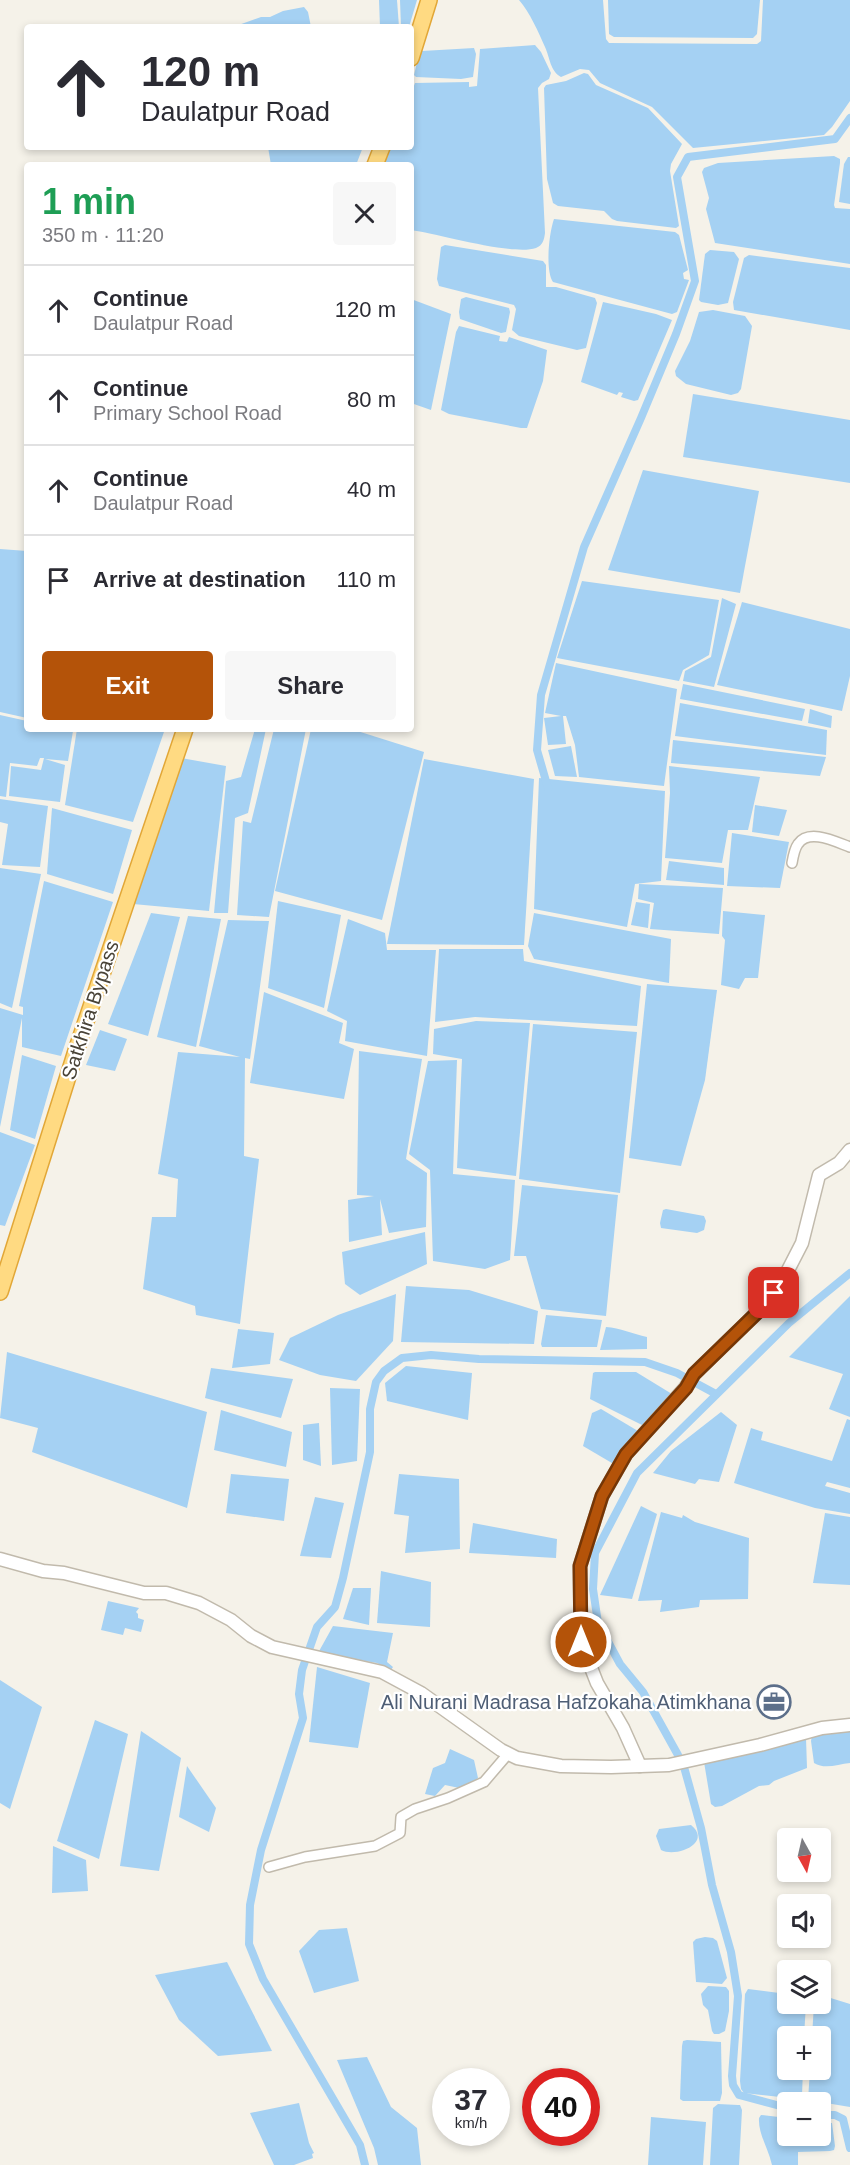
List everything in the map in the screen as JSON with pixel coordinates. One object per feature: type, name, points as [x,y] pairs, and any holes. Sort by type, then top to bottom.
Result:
[{"type":"highway","points":[[414,48],[429,0]]},
{"type":"highway","name":"Satkhira Bypass","points":[[0,1292],[76,1051],[184,732]]},
{"type":"street","points":[[792,863],[798,844],[812,836],[850,847]]},
{"type":"street","points":[[639,1766],[623,1728],[597,1683],[581,1642],[580,1566],[602,1496],[626,1454],[686,1388],[694,1374],[763,1307],[784,1278],[802,1243],[818,1177],[821,1172],[839,1163],[850,1150]]},
{"type":"street","points":[[0,1559],[144,1593],[166,1593],[199,1603],[272,1647],[382,1672],[401,1681],[517,1758],[561,1766],[639,1766],[692,1761],[822,1728],[850,1725]]},
{"type":"street","points":[[268,1867],[305,1857],[375,1846],[400,1833],[401,1817],[484,1782],[508,1754]]},
{"type":"water","points":[[379,0],[397,0],[399,24],[380,24]]},
{"type":"water","points":[[400,0],[417,0],[410,24],[401,24]]},
{"type":"water","points":[[519,0],[603,0],[606,39],[609,43],[757,44],[761,41],[763,0],[850,0],[850,101],[824,135],[693,148],[652,107],[600,83],[589,70],[580,69],[561,77],[557,74],[552,68],[534,22]]},
{"type":"water","points":[[608,0],[760,0],[757,34],[753,38],[614,37],[609,34]]},
{"type":"water","points":[[304,7],[308,12],[310,24],[241,24],[261,17],[270,17],[283,11]]},
{"type":"water","points":[[535,45],[551,73],[549,79],[538,88],[545,233],[542,244],[536,248],[525,250],[475,244],[414,231],[414,162],[384,162],[389,150],[414,150],[415,83],[469,82],[469,87],[477,86],[480,49]]},
{"type":"water","points":[[474,48],[476,54],[473,77],[461,79],[416,77],[414,75],[419,54],[422,51]]},
{"type":"water","points":[[584,73],[588,74],[596,85],[648,108],[682,144],[671,164],[670,171],[679,226],[676,228],[617,221],[604,211],[558,206],[553,203],[547,179],[544,88],[546,85],[566,81]]},
{"type":"water","points":[[268,150],[362,150],[357,162],[270,162]]},
{"type":"water","points":[[834,156],[840,159],[840,163],[834,205],[835,208],[850,209],[850,264],[715,243],[706,209],[709,198],[702,172],[704,168],[718,163]]},
{"type":"water","points":[[850,157],[850,204],[839,202],[844,164]]},
{"type":"water","points":[[554,219],[675,232],[679,235],[688,270],[683,273],[684,279],[689,280],[677,312],[672,314],[553,282],[549,269],[549,251]]},
{"type":"water","points":[[445,245],[543,261],[546,265],[546,287],[556,287],[595,298],[597,303],[586,348],[577,350],[519,336],[512,330],[516,309],[514,305],[439,286],[437,279],[441,247]]},
{"type":"water","points":[[710,250],[734,252],[739,259],[728,303],[718,305],[699,300],[705,254]]},
{"type":"water","points":[[749,255],[850,268],[850,330],[734,310],[733,302],[744,258]]},
{"type":"water","points":[[466,297],[509,308],[506,332],[501,333],[460,319],[461,299]]},
{"type":"water","points":[[414,300],[451,314],[431,410],[414,404]]},
{"type":"water","points":[[603,302],[672,320],[638,400],[621,397],[623,393],[619,392],[617,395],[581,382]]},
{"type":"water","points":[[713,310],[745,316],[752,326],[741,389],[738,393],[731,395],[686,384],[676,376],[675,371],[690,341],[699,312]]},
{"type":"water","points":[[459,326],[500,336],[499,341],[507,342],[509,337],[547,350],[543,381],[527,428],[449,414],[441,410]]},
{"type":"water","points":[[693,394],[850,420],[850,483],[683,457]]},
{"type":"water","points":[[643,470],[759,491],[740,593],[608,570]]},
{"type":"water","points":[[0,549],[24,551],[24,717],[0,712]]},
{"type":"water","points":[[582,581],[719,600],[709,655],[683,670],[679,681],[557,658]]},
{"type":"water","points":[[722,598],[736,604],[714,687],[683,681],[685,671],[711,657]]},
{"type":"water","points":[[742,602],[850,629],[850,676],[842,711],[717,685]]},
{"type":"water","points":[[556,663],[677,689],[664,786],[579,777],[575,745],[566,716],[563,716],[566,744],[548,745],[544,718],[561,716],[545,713]]},
{"type":"water","points":[[683,684],[805,709],[802,721],[680,699]]},
{"type":"water","points":[[680,703],[827,730],[826,755],[675,736]]},
{"type":"water","points":[[810,709],[832,716],[831,728],[808,723]]},
{"type":"water","points":[[0,715],[24,720],[24,732],[73,732],[68,761],[45,759],[65,765],[60,802],[9,796],[11,766],[41,770],[44,758],[40,758],[37,766],[10,763],[6,797],[0,796]]},
{"type":"water","points":[[77,732],[164,732],[133,822],[65,805]]},
{"type":"water","points":[[254,732],[265,732],[248,813],[235,818],[228,913],[214,913],[226,781],[241,777]]},
{"type":"water","points":[[273,732],[305,732],[269,917],[237,915],[243,821],[251,823]]},
{"type":"water","points":[[310,732],[361,732],[424,752],[382,920],[275,891]]},
{"type":"water","points":[[673,740],[826,757],[820,776],[671,763]]},
{"type":"water","points":[[571,746],[577,777],[555,776],[548,750]]},
{"type":"water","points":[[181,758],[226,766],[209,911],[133,904]]},
{"type":"water","points":[[424,759],[534,779],[524,945],[387,944]]},
{"type":"water","points":[[669,766],[760,777],[748,830],[728,830],[722,863],[665,858],[670,793]]},
{"type":"water","points":[[539,778],[665,791],[661,881],[635,884],[627,927],[534,909]]},
{"type":"water","points":[[0,799],[48,806],[40,867],[2,865],[8,824],[0,822]]},
{"type":"water","points":[[755,805],[787,810],[779,836],[752,832]]},
{"type":"water","points":[[52,808],[132,830],[113,894],[47,874]]},
{"type":"water","points":[[732,833],[789,842],[780,888],[727,886]]},
{"type":"water","points":[[669,861],[724,868],[724,885],[666,880]]},
{"type":"water","points":[[0,868],[41,874],[12,1008],[0,1003]]},
{"type":"water","points":[[44,881],[113,902],[61,1056],[22,1047],[22,1018],[0,1127],[0,1008],[23,1015],[23,1007],[19,1006]]},
{"type":"water","points":[[639,884],[723,888],[719,934],[650,929],[654,903],[638,899]]},
{"type":"water","points":[[278,901],[341,915],[324,1008],[268,988]]},
{"type":"water","points":[[636,902],[650,904],[648,928],[631,925]]},
{"type":"water","points":[[723,911],[765,915],[758,978],[745,978],[739,989],[721,985],[725,940],[722,936]]},
{"type":"water","points":[[151,913],[180,917],[148,1036],[108,1024]]},
{"type":"water","points":[[534,913],[671,939],[669,983],[534,959],[528,946]]},
{"type":"water","points":[[188,916],[221,919],[196,1047],[157,1037]]},
{"type":"water","points":[[348,919],[385,933],[387,950],[436,950],[427,1056],[345,1041],[347,1021],[327,1011]]},
{"type":"water","points":[[228,920],[269,921],[250,1059],[245,1058],[244,1156],[259,1159],[240,1324],[196,1315],[195,1306],[143,1289],[152,1217],[176,1217],[178,1179],[158,1174],[178,1052],[240,1057],[199,1046]]},
{"type":"water","points":[[439,949],[523,949],[524,961],[641,986],[637,1026],[475,1017],[435,1022]]},
{"type":"water","points":[[647,984],[717,990],[705,1080],[681,1166],[629,1158]]},
{"type":"water","points":[[264,992],[343,1023],[339,1043],[354,1049],[344,1099],[250,1083]]},
{"type":"water","points":[[476,1021],[530,1023],[516,1176],[457,1168],[462,1059],[433,1054],[434,1029]]},
{"type":"water","points":[[533,1024],[637,1032],[620,1193],[519,1179]]},
{"type":"water","points":[[100,1030],[127,1039],[115,1071],[86,1065]]},
{"type":"water","points":[[359,1051],[422,1059],[406,1159],[427,1173],[426,1227],[389,1233],[380,1199],[382,1235],[349,1242],[348,1200],[374,1196],[357,1195]]},
{"type":"water","points":[[22,1055],[56,1066],[35,1139],[10,1130]]},
{"type":"water","points":[[457,1060],[453,1174],[515,1180],[510,1260],[485,1269],[433,1261],[430,1170],[409,1154],[428,1061]]},
{"type":"water","points":[[0,1132],[35,1145],[5,1226],[0,1225]]},
{"type":"water","points":[[522,1185],[618,1195],[606,1316],[541,1309],[526,1256],[514,1256]]},
{"type":"water","points":[[663,1210],[704,1216],[706,1221],[704,1230],[697,1233],[661,1228]]},
{"type":"water","points":[[425,1232],[427,1264],[360,1295],[345,1284],[342,1252]]},
{"type":"water","points":[[406,1286],[469,1290],[538,1311],[534,1344],[401,1342]]},
{"type":"water","points":[[396,1294],[393,1341],[356,1381],[320,1375],[279,1360],[290,1338],[338,1315]]},
{"type":"water","points":[[850,1296],[850,1417],[829,1409],[843,1374],[789,1357]]},
{"type":"water","points":[[546,1315],[602,1320],[597,1347],[542,1347]]},
{"type":"water","points":[[606,1327],[647,1337],[647,1349],[600,1350]]},
{"type":"water","points":[[238,1329],[274,1333],[270,1364],[232,1368]]},
{"type":"water","points":[[7,1352],[207,1412],[187,1508],[32,1452],[38,1428],[0,1418]]},
{"type":"water","points":[[406,1366],[472,1373],[468,1420],[387,1401],[385,1383]]},
{"type":"water","points":[[211,1368],[293,1379],[281,1418],[205,1398]]},
{"type":"water","points":[[595,1372],[636,1372],[672,1394],[644,1426],[590,1399]]},
{"type":"water","points":[[330,1388],[360,1389],[357,1461],[332,1465]]},
{"type":"water","points":[[601,1409],[638,1431],[617,1466],[583,1446],[592,1413]]},
{"type":"water","points":[[221,1410],[292,1432],[286,1467],[214,1450]]},
{"type":"water","points":[[721,1412],[737,1425],[719,1482],[699,1479],[695,1484],[653,1473],[671,1451]]},
{"type":"water","points":[[847,1419],[850,1420],[850,1488],[827,1482],[825,1486],[850,1493],[850,1514],[815,1508],[734,1483],[751,1428],[763,1432],[761,1440],[832,1461]]},
{"type":"water","points":[[319,1423],[321,1466],[303,1460],[303,1425]]},
{"type":"water","points":[[231,1474],[289,1479],[284,1521],[226,1513]]},
{"type":"water","points":[[399,1474],[459,1479],[460,1549],[405,1553],[409,1516],[394,1514]]},
{"type":"water","points":[[315,1497],[344,1503],[331,1558],[300,1556]]},
{"type":"water","points":[[641,1506],[657,1514],[632,1599],[600,1595]]},
{"type":"water","points":[[661,1512],[682,1518],[683,1515],[695,1522],[749,1538],[748,1599],[700,1600],[699,1607],[660,1612],[662,1600],[638,1601]]},
{"type":"water","points":[[825,1513],[850,1517],[850,1585],[813,1583]]},
{"type":"water","points":[[473,1523],[557,1539],[556,1558],[469,1553]]},
{"type":"water","points":[[381,1571],[431,1582],[430,1627],[377,1623]]},
{"type":"water","points":[[353,1588],[371,1588],[369,1625],[343,1619]]},
{"type":"water","points":[[108,1601],[139,1608],[136,1612],[138,1618],[144,1620],[141,1632],[125,1628],[123,1635],[101,1630]]},
{"type":"water","points":[[333,1626],[393,1633],[387,1662],[393,1667],[391,1670],[377,1663],[318,1653]]},
{"type":"water","points":[[317,1667],[370,1683],[358,1748],[309,1742]]},
{"type":"water","points":[[0,1680],[42,1707],[10,1809],[0,1803]]},
{"type":"water","points":[[95,1720],[128,1734],[99,1859],[57,1841]]},
{"type":"water","points":[[850,1729],[850,1763],[827,1766],[814,1763],[812,1736]]},
{"type":"water","points":[[141,1731],[181,1758],[159,1871],[120,1866]]},
{"type":"water","points":[[806,1738],[807,1768],[769,1785],[759,1786],[722,1806],[715,1807],[711,1804],[704,1762]]},
{"type":"water","points":[[450,1749],[474,1760],[478,1778],[464,1789],[445,1785],[435,1796],[425,1794],[433,1768],[445,1763]]},
{"type":"water","points":[[187,1766],[216,1808],[209,1832],[179,1817]]},
{"type":"water","points":[[691,1825],[697,1832],[698,1838],[695,1843],[675,1852],[661,1850],[656,1836],[659,1829]]},
{"type":"water","points":[[53,1846],[86,1860],[88,1891],[52,1893]]},
{"type":"water","points":[[347,1928],[359,1981],[314,1993],[299,1951],[319,1930]]},
{"type":"water","points":[[705,1937],[717,1941],[727,1978],[722,1984],[696,1982],[693,1942]]},
{"type":"water","points":[[227,1962],[272,2051],[218,2056],[179,2020],[155,1975]]},
{"type":"water","points":[[708,1986],[726,1987],[729,1991],[729,2011],[725,2031],[719,2034],[714,2034],[712,2031],[708,2010],[703,2005],[701,1994]]},
{"type":"water","points":[[748,1989],[777,1993],[777,2014],[805,2014],[805,2026],[777,2026],[777,2080],[803,2080],[802,2092],[777,2092],[777,2097],[744,2093],[741,2089],[745,1994]]},
{"type":"water","points":[[831,1998],[850,2004],[850,2107],[831,2104],[831,2092],[809,2092],[809,2080],[831,2080],[831,2026],[813,2026],[813,2014],[831,2014]]},
{"type":"water","points":[[683,2041],[721,2042],[722,2093],[720,2101],[683,2101],[680,2099],[682,2046]]},
{"type":"water","points":[[367,2057],[391,2107],[417,2128],[421,2165],[378,2165],[374,2148],[337,2060]]},
{"type":"water","points":[[299,2103],[309,2143],[314,2153],[313,2158],[294,2165],[274,2165],[250,2113]]},
{"type":"water","points":[[718,2104],[740,2105],[742,2110],[739,2165],[710,2165],[713,2108]]},
{"type":"water","points":[[761,2115],[777,2117],[777,2146],[831,2146],[832,2123],[834,2150],[798,2152],[798,2165],[772,2165],[760,2130]]},
{"type":"water","points":[[651,2117],[706,2122],[703,2165],[648,2165]]},
{"type":"waterway","points":[[548,788],[537,750],[541,695],[584,547],[641,418],[695,281],[677,177],[688,157],[835,139],[850,118]]},
{"type":"waterway","points":[[678,1755],[643,1692],[620,1664],[598,1623],[593,1589],[595,1553],[637,1473],[789,1323],[850,1273]]},
{"type":"waterway","points":[[365,2165],[360,2145],[263,1979],[249,1944],[250,1905],[261,1850],[303,1718],[299,1694],[302,1670],[317,1627],[335,1607],[343,1578],[370,1452],[370,1409],[376,1382],[384,1371],[402,1358],[431,1355],[479,1359],[645,1362],[677,1373],[716,1394]]},
{"type":"waterway","points":[[684,1767],[701,1828],[712,1885],[731,1952],[738,1996],[733,2085],[739,2095],[777,2105]]},
{"type":"waterway","points":[[831,2115],[843,2119],[850,2148]]},
{"type":"place","name":"Ali Nurani Madrasa Hafzokaha Atimkhana","points":[[774,1702]]},
{"type":"route","points":[[581,1642],[580,1566],[602,1496],[626,1454],[686,1388],[694,1374],[763,1307],[774,1293]]}]
